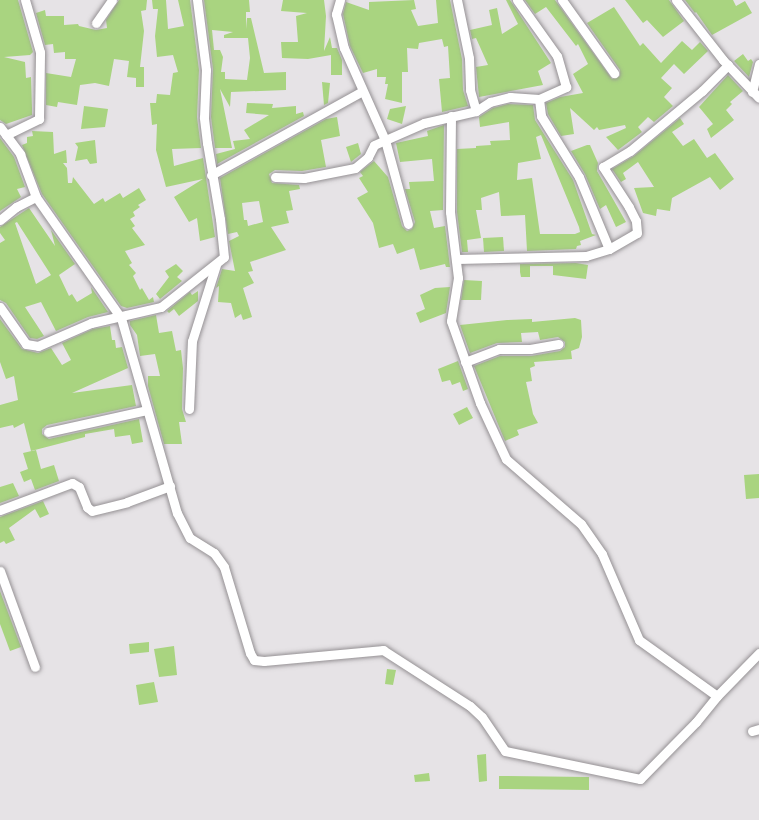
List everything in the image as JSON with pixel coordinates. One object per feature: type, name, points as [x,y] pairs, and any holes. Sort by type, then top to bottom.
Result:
[{"type":"street","points":[[26,0],[40,52],[39,119],[3,131],[20,154],[36,197],[121,318],[177,513],[190,538],[214,553],[224,567],[254,660],[383,650],[470,706],[482,717],[505,751],[640,778],[696,722],[717,696],[759,653]]},
{"type":"street","points":[[96,23],[111,0]]},
{"type":"street","points":[[0,307],[26,344],[32,346],[65,336],[91,323],[121,318],[161,307],[224,257],[204,117],[206,70],[197,0]]},
{"type":"street","points":[[339,0],[336,14],[344,48],[361,92],[385,140],[408,224]]},
{"type":"street","points":[[457,0],[469,58],[470,90],[476,111]]},
{"type":"street","points":[[275,177],[304,177],[355,168],[368,157],[374,145],[385,140],[451,116],[476,111],[490,102],[510,98],[539,99],[566,87],[557,56],[517,0]]},
{"type":"street","points":[[562,0],[614,73]]},
{"type":"street","points":[[676,0],[755,95]]},
{"type":"street","points":[[755,95],[759,64]]},
{"type":"street","points":[[456,259],[586,256],[609,249],[637,233],[636,221],[629,207],[603,167],[637,146],[702,91],[728,65]]},
{"type":"street","points":[[211,175],[361,92]]},
{"type":"street","points":[[539,99],[541,116],[579,177],[609,249]]},
{"type":"street","points":[[451,116],[450,212],[458,278],[452,321],[480,403],[506,459],[581,524],[602,554],[639,640],[717,696]]},
{"type":"street","points":[[0,220],[16,207],[36,197]]},
{"type":"street","points":[[189,409],[192,341],[216,264]]},
{"type":"street","points":[[465,362],[499,349],[530,349],[559,344]]},
{"type":"street","points":[[48,432],[147,410]]},
{"type":"street","points":[[0,510],[72,483],[79,487],[87,507],[92,511],[127,502],[170,486]]},
{"type":"street","points":[[0,571],[35,668]]},
{"type":"building","points":[[0,0],[18,0],[33,52],[30,55],[4,57],[25,62],[26,78],[31,77],[32,108],[32,115],[6,124],[0,120]]},
{"type":"building","points":[[119,0],[147,0],[146,10],[141,11],[144,31],[140,67],[144,67],[144,87],[136,87],[136,78],[127,77],[129,61],[114,59],[109,86],[95,83],[80,85],[77,105],[58,102],[57,107],[46,105],[46,73],[71,77],[76,59],[65,59],[65,52],[54,53],[53,44],[45,45],[36,13],[45,10],[46,16],[64,16],[64,25],[78,24],[96,30],[107,28],[106,20]]},
{"type":"building","points":[[152,0],[166,0],[168,29],[184,26],[178,0],[190,0],[199,70],[197,117],[201,148],[172,149],[174,166],[203,158],[215,237],[200,241],[197,218],[189,222],[174,197],[203,179],[166,187],[156,150],[157,124],[152,125],[150,103],[156,103],[157,94],[170,95],[173,73],[178,72],[173,55],[157,57],[155,36],[158,9],[153,9]]},
{"type":"building","points":[[204,0],[249,0],[250,12],[246,12],[246,29],[247,18],[251,18],[264,73],[286,72],[286,90],[231,92],[230,107],[220,89],[232,148],[215,148],[211,117],[213,69]],"holes":[[[212,30],[233,32],[224,35],[224,38],[248,38],[250,58],[247,80],[225,79],[225,72],[221,72],[223,57],[220,50],[214,50]]]},
{"type":"building","points":[[283,0],[324,0],[326,16],[324,51],[330,37],[332,48],[337,48],[342,60],[342,75],[331,75],[331,55],[308,59],[282,58],[281,42],[298,42],[296,16],[307,13],[281,11]]},
{"type":"building","points":[[414,0],[416,9],[411,10],[418,26],[438,23],[436,0],[450,0],[462,59],[463,90],[468,106],[442,112],[439,79],[450,78],[448,46],[444,47],[442,39],[419,43],[418,49],[407,48],[408,72],[402,72],[402,103],[385,99],[388,84],[385,84],[386,77],[377,77],[377,69],[363,73],[350,46],[343,14],[346,2],[369,10],[369,2]]},
{"type":"building","points":[[506,0],[510,0],[551,63],[538,71],[543,85],[479,97],[476,67],[488,65],[476,38],[472,39],[470,30],[492,25],[489,10],[497,8],[502,34],[518,24]]},
{"type":"building","points":[[525,0],[555,0],[612,79],[620,76],[620,70],[587,23],[614,7],[640,46],[643,43],[661,63],[682,41],[692,50],[700,42],[708,51],[684,74],[674,64],[661,78],[672,88],[664,97],[673,106],[654,122],[648,117],[638,127],[642,132],[618,150],[606,137],[626,128],[625,125],[599,130],[597,127],[594,130],[570,108],[574,134],[561,136],[548,114],[546,103],[560,97],[583,93],[573,74],[588,64],[578,44],[576,46],[546,7],[535,14]]},
{"type":"building","points":[[625,0],[669,0],[684,21],[663,37],[647,20],[643,23]]},
{"type":"building","points":[[685,0],[733,0],[736,6],[745,1],[752,13],[712,35]]},
{"type":"building","points":[[743,54],[748,61],[751,59],[753,62],[749,77],[734,61]]},
{"type":"building","points":[[728,75],[743,91],[730,102],[732,104],[726,110],[734,120],[711,138],[707,129],[713,124],[699,107]]},
{"type":"building","points":[[322,82],[330,83],[328,103],[324,105]]},
{"type":"building","points":[[247,103],[273,104],[272,108],[296,106],[296,114],[303,112],[304,116],[217,164],[216,154],[235,149],[233,141],[250,139],[244,130],[269,115],[246,113]]},
{"type":"building","points":[[508,104],[533,105],[535,120],[573,180],[592,234],[596,235],[580,241],[581,245],[576,249],[527,251],[525,215],[501,216],[499,192],[481,198],[482,210],[476,210],[481,238],[467,240],[468,252],[462,252],[457,212],[457,149],[491,145],[490,141],[510,140],[509,122],[480,127],[479,117],[493,108]],"holes":[[[541,135],[580,232],[575,234],[540,234],[532,178],[517,180],[518,163],[541,159],[536,137]]]},
{"type":"building","points":[[84,106],[108,109],[105,127],[81,129]]},
{"type":"building","points":[[406,106],[402,124],[387,119],[390,109]]},
{"type":"building","points":[[337,117],[340,136],[321,140],[326,167],[302,171],[275,170],[269,174],[272,183],[299,185],[300,189],[289,191],[293,210],[286,211],[289,223],[271,227],[286,250],[250,262],[253,271],[248,272],[254,283],[243,288],[252,317],[243,320],[241,314],[235,318],[231,303],[218,302],[219,286],[216,288],[222,269],[235,271],[229,241],[239,236],[237,232],[228,234],[220,178],[326,119]],"holes":[[[259,201],[263,222],[248,226],[247,220],[244,220],[242,203]]]},
{"type":"building","points":[[680,118],[684,124],[672,132],[683,146],[694,139],[707,158],[715,153],[734,179],[720,190],[710,177],[672,198],[670,211],[657,209],[656,216],[643,213],[634,188],[654,187],[638,162],[623,173],[626,179],[621,182],[612,169],[634,156]]},
{"type":"building","points":[[444,125],[443,210],[430,211],[434,228],[445,226],[450,267],[446,267],[445,264],[420,270],[414,248],[397,254],[393,244],[379,248],[373,223],[357,198],[368,192],[359,178],[363,176],[360,172],[374,161],[388,177],[402,226],[407,231],[412,229],[415,222],[405,189],[410,189],[409,182],[434,181],[432,159],[400,162],[396,143],[428,136],[427,131]]},
{"type":"building","points":[[32,131],[53,132],[54,154],[66,150],[67,163],[63,163],[67,168],[68,183],[72,183],[73,177],[94,204],[103,198],[105,202],[120,193],[123,198],[139,188],[146,200],[138,205],[140,207],[133,212],[135,216],[130,219],[135,226],[132,228],[145,245],[125,251],[132,263],[129,265],[136,273],[133,276],[140,290],[142,288],[149,300],[153,297],[154,302],[127,308],[121,306],[42,194],[22,145],[27,143],[27,137],[33,136]]},
{"type":"building","points":[[0,138],[14,157],[25,187],[17,189],[21,197],[0,211]]},
{"type":"building","points":[[95,140],[97,163],[90,164],[87,159],[75,161],[78,147],[75,143]]},
{"type":"building","points":[[358,143],[361,154],[351,162],[346,147]]},
{"type":"building","points":[[590,145],[598,163],[597,171],[626,222],[616,227],[606,205],[600,209],[585,174],[571,151]]},
{"type":"building","points":[[29,208],[55,246],[51,230],[75,264],[59,275],[69,296],[72,294],[77,302],[92,293],[91,287],[108,312],[88,317],[56,331],[41,302],[25,307],[44,336],[37,339],[30,338],[6,303],[0,300],[0,243],[5,240],[0,233],[0,227]],"holes":[[[17,222],[51,275],[36,284],[15,223]]]},
{"type":"building","points":[[503,237],[504,251],[484,252],[483,238]]},
{"type":"building","points":[[576,263],[588,265],[586,279],[553,275],[553,266],[530,266],[530,277],[521,277],[520,264]]},
{"type":"building","points":[[176,264],[183,271],[177,277],[182,281],[160,299],[156,294],[169,277],[165,271]]},
{"type":"building","points":[[464,280],[482,281],[481,300],[461,300]]},
{"type":"building","points":[[450,287],[446,313],[420,323],[416,313],[425,309],[420,295],[435,288]]},
{"type":"building","points":[[198,291],[198,301],[179,316],[174,309],[169,313],[167,311],[190,292],[192,295]]},
{"type":"building","points":[[156,315],[159,333],[172,331],[176,351],[181,350],[182,409],[186,422],[179,422],[182,444],[164,444],[148,386],[148,376],[160,376],[155,354],[140,356],[137,335],[130,325],[130,321]]},
{"type":"building","points":[[575,318],[581,320],[582,337],[579,348],[571,351],[572,359],[534,362],[535,366],[530,368],[532,381],[526,382],[533,414],[538,423],[517,430],[519,435],[505,441],[474,366],[500,356],[531,356],[560,351],[565,347],[565,342],[558,337],[540,340],[538,332],[521,333],[522,342],[497,343],[470,353],[460,325],[507,320],[532,319],[532,322]]},
{"type":"building","points":[[0,319],[22,349],[38,353],[51,348],[62,365],[71,360],[62,343],[93,329],[110,326],[112,340],[115,340],[116,348],[122,347],[128,368],[72,393],[132,385],[136,406],[47,425],[42,429],[42,434],[49,439],[139,419],[143,442],[132,444],[130,435],[115,437],[114,429],[85,434],[85,437],[31,451],[24,423],[14,428],[13,425],[0,428],[0,405],[18,400],[14,376],[6,379],[0,362]]},
{"type":"building","points":[[458,361],[468,389],[463,391],[460,382],[452,385],[450,380],[442,382],[438,369]]},
{"type":"building","points":[[467,407],[473,418],[459,425],[453,414]]},
{"type":"building","points":[[36,450],[41,469],[54,465],[59,481],[35,490],[31,479],[24,482],[20,472],[28,469],[23,453]]},
{"type":"building","points":[[759,474],[759,498],[746,499],[744,475]]},
{"type":"building","points":[[13,483],[19,496],[0,503],[0,487]]},
{"type":"building","points":[[43,501],[49,514],[40,518],[35,509],[9,528],[15,540],[6,544],[4,541],[0,543],[0,517]]},
{"type":"building","points":[[0,591],[21,647],[10,651],[0,624]]},
{"type":"building","points":[[149,642],[149,652],[130,654],[129,644]]},
{"type":"building","points":[[174,646],[177,675],[159,677],[154,649]]},
{"type":"building","points":[[387,669],[396,670],[393,685],[385,684]]},
{"type":"building","points":[[154,682],[158,702],[139,705],[136,685]]},
{"type":"building","points":[[486,754],[487,781],[479,782],[477,755]]},
{"type":"building","points":[[429,773],[430,781],[415,782],[414,775]]},
{"type":"building","points":[[499,776],[589,777],[589,790],[499,789]]}]
